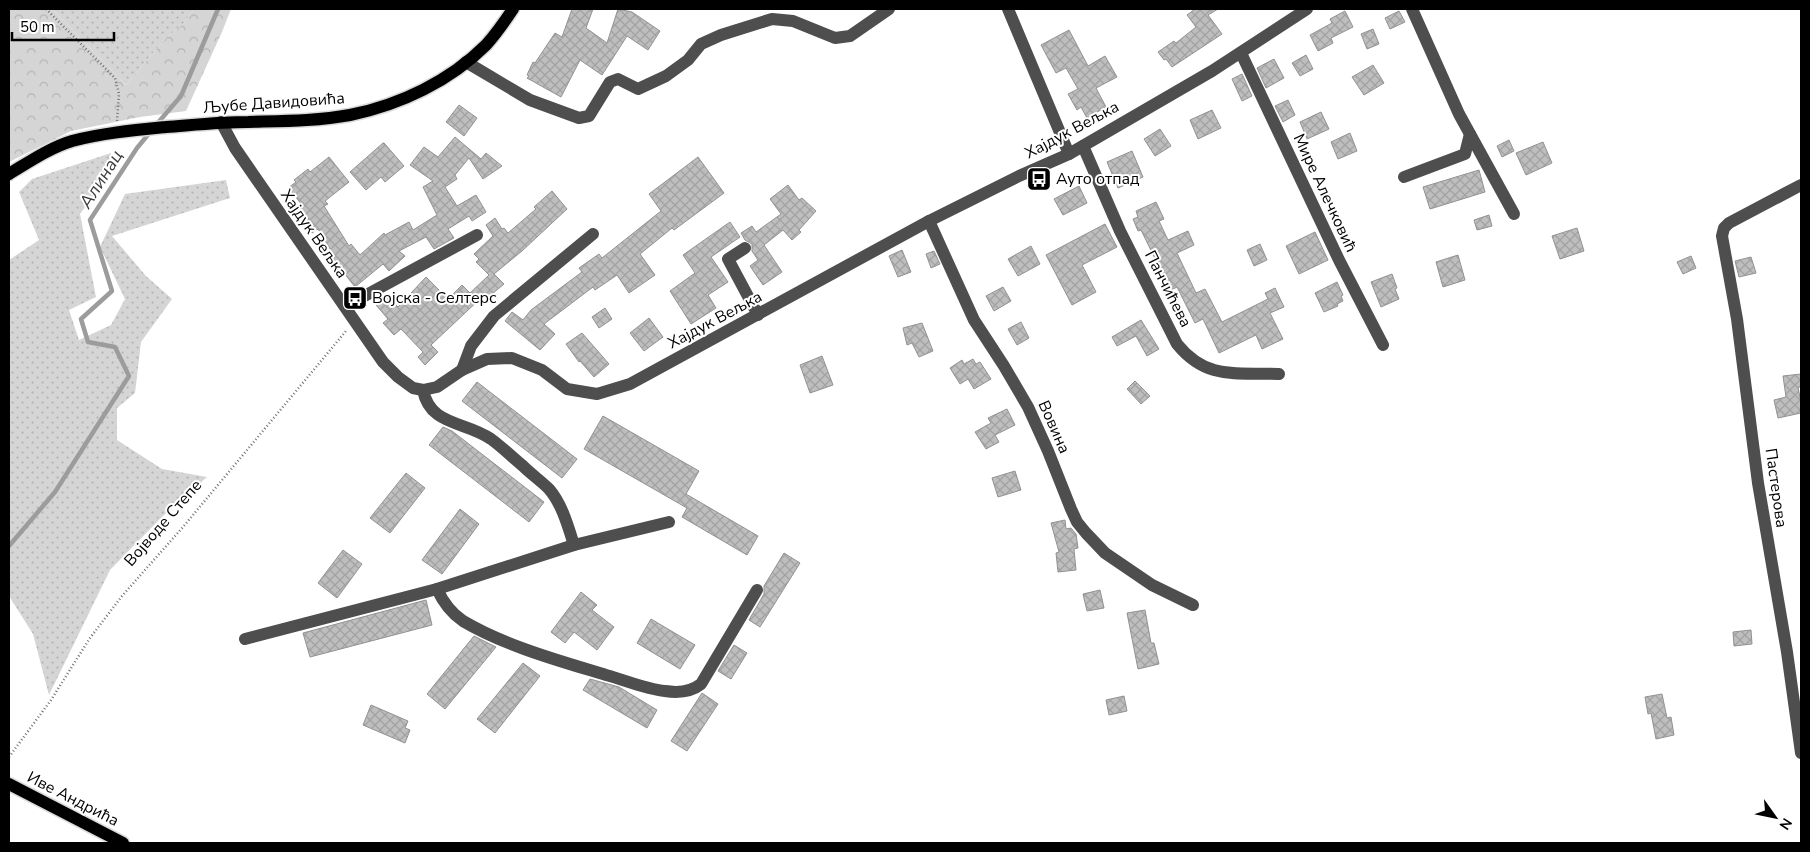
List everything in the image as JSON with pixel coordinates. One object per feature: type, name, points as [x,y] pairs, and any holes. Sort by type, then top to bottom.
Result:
[{"type":"main road","name":"Љубе Давидовића","points":[[9,174],[58,146],[114,133],[221,122],[327,118],[370,110],[417,93],[442,79],[486,45],[513,9]]},
{"type":"main road","name":"Иве Андрића","points":[[9,784],[123,843]]},
{"type":"street","points":[[466,62],[530,100],[579,118],[589,116],[610,82],[618,79],[638,89],[666,76],[688,60],[701,44],[720,35],[772,19],[793,21],[835,38],[850,36],[889,9]]},
{"type":"street","points":[[1008,9],[1069,154]]},
{"type":"street","name":"Хајдук Вељка","points":[[221,122],[229,140],[388,367],[413,388],[423,390],[437,388],[462,370],[487,359],[512,358],[542,370],[567,389],[596,394],[630,384],[929,221],[1019,176],[1069,154],[1241,52],[1308,9]]},
{"type":"street","points":[[1412,9],[1470,134],[1514,214]]},
{"type":"street","name":"Мире Алечковић","points":[[1241,52],[1339,260],[1383,345]]},
{"type":"street","points":[[1404,177],[1465,154],[1470,134]]},
{"type":"street","name":"Панчићева","points":[[1083,146],[1120,231],[1177,344],[1184,353],[1200,365],[1216,372],[1279,374]]},
{"type":"street","name":"Пастерова","points":[[1801,184],[1728,223],[1724,228],[1722,236],[1737,319],[1758,483],[1787,652],[1801,753]]},
{"type":"street","name":"Вовина","points":[[929,221],[974,320],[1028,407],[1045,444],[1070,509],[1078,522],[1105,553],[1152,585],[1193,605]]},
{"type":"street","points":[[462,370],[471,346],[494,316],[593,234]]},
{"type":"street","points":[[346,306],[477,235]]},
{"type":"street","points":[[745,248],[728,259],[758,314]]},
{"type":"street","points":[[423,390],[428,404],[437,415],[450,422],[470,428],[491,439],[549,489],[562,511],[574,545]]},
{"type":"street","points":[[246,639],[436,589],[574,545],[669,522]]},
{"type":"street","points":[[436,589],[441,599],[455,615],[464,621],[532,652],[654,689],[676,692],[692,690],[701,684],[757,590]]},
{"type":"path","points":[[46,9],[115,78],[119,103],[114,133]]},
{"type":"path","name":"Војводе Степе","points":[[9,757],[51,700],[90,638],[122,596],[183,527],[355,320]]},
{"type":"green space","points":[[9,9],[52,9],[126,85],[164,40],[184,23],[194,9],[231,9],[186,111],[140,117],[71,131],[9,162]]},
{"type":"green space","points":[[52,9],[194,9],[184,23],[164,40],[126,85]]},
{"type":"green space","points":[[111,153],[112,170],[80,214],[96,297],[69,310],[79,340],[111,325],[125,299],[100,247],[125,194],[226,180],[230,198],[112,236],[146,276],[172,299],[141,342],[135,393],[117,408],[117,440],[162,469],[207,477],[163,516],[110,570],[49,695],[33,634],[9,596],[9,260],[39,240],[19,192],[32,179]]},
{"type":"building","points":[[572,9],[593,9],[586,28],[607,43],[618,9],[632,12],[660,31],[648,50],[627,36],[602,75],[580,60],[561,97],[527,78],[529,76],[527,75],[533,62],[535,63],[555,33],[562,37]]},
{"type":"building","points":[[1195,9],[1218,9],[1208,15],[1222,34],[1172,67],[1158,52],[1174,41],[1176,43],[1196,27],[1187,15]]},
{"type":"building","points":[[1345,11],[1353,27],[1331,38],[1333,43],[1318,51],[1310,35],[1332,23],[1330,19]]},
{"type":"building","points":[[1399,11],[1405,22],[1390,29],[1385,18]]},
{"type":"building","points":[[1373,29],[1379,44],[1367,49],[1361,34]]},
{"type":"building","points":[[1069,30],[1088,66],[1105,56],[1117,77],[1096,88],[1106,107],[1087,118],[1081,107],[1077,110],[1068,94],[1078,89],[1066,68],[1056,73],[1041,45]]},
{"type":"building","points":[[1306,55],[1313,69],[1300,76],[1292,63]]},
{"type":"building","points":[[1274,59],[1284,78],[1266,88],[1257,68]]},
{"type":"building","points":[[1373,65],[1384,83],[1364,95],[1352,77]]},
{"type":"building","points":[[1242,74],[1252,96],[1242,101],[1232,79]]},
{"type":"building","points":[[1288,100],[1295,115],[1283,122],[1275,106]]},
{"type":"building","points":[[459,105],[477,118],[464,136],[446,122]]},
{"type":"building","points":[[1212,110],[1221,128],[1198,139],[1190,120]]},
{"type":"building","points":[[1321,112],[1329,129],[1307,139],[1300,122]]},
{"type":"building","points":[[1160,129],[1171,146],[1155,156],[1144,139]]},
{"type":"building","points":[[1350,133],[1357,151],[1338,159],[1331,142]]},
{"type":"building","points":[[455,137],[481,159],[486,153],[502,166],[483,179],[469,158],[455,175],[457,179],[445,187],[457,206],[476,195],[486,212],[472,221],[469,216],[448,229],[454,238],[434,249],[426,237],[399,251],[405,256],[389,271],[383,264],[355,287],[333,259],[335,257],[318,229],[312,233],[297,210],[303,206],[288,188],[296,182],[294,180],[308,169],[310,172],[329,157],[349,182],[325,201],[328,204],[324,206],[349,246],[351,244],[360,255],[384,233],[385,235],[409,222],[413,230],[437,215],[423,187],[433,181],[410,165],[424,147],[438,157]]},
{"type":"building","points":[[1509,140],[1514,151],[1502,157],[1497,146]]},
{"type":"building","points":[[1543,142],[1552,163],[1526,175],[1516,153]]},
{"type":"building","points":[[383,143],[404,166],[385,182],[381,177],[366,190],[350,172]]},
{"type":"building","points":[[1132,151],[1143,177],[1118,188],[1107,162]]},
{"type":"building","points":[[698,157],[724,193],[674,230],[672,228],[640,254],[655,275],[629,293],[617,275],[595,290],[593,287],[544,324],[555,334],[540,350],[505,321],[512,312],[523,320],[531,310],[582,272],[579,268],[599,254],[602,258],[661,211],[649,194]]},
{"type":"building","points":[[1479,170],[1485,192],[1430,209],[1423,187]]},
{"type":"building","points":[[788,185],[799,200],[802,198],[816,211],[799,230],[801,232],[792,240],[783,230],[764,245],[782,272],[763,285],[750,266],[758,260],[752,251],[752,244],[745,240],[741,233],[752,226],[756,232],[781,214],[770,199]]},
{"type":"building","points":[[1079,186],[1087,203],[1063,215],[1054,199]]},
{"type":"building","points":[[552,191],[567,209],[494,274],[504,284],[486,299],[483,296],[431,345],[438,352],[425,365],[418,357],[423,352],[401,329],[394,335],[383,323],[388,319],[376,305],[387,295],[398,307],[426,277],[448,299],[462,285],[470,293],[489,275],[476,262],[479,259],[474,254],[493,236],[486,225],[495,218],[502,229],[504,228],[508,233],[536,209],[534,207]]},
{"type":"building","points":[[1156,202],[1164,219],[1159,221],[1168,240],[1188,231],[1194,245],[1177,253],[1196,293],[1205,289],[1222,322],[1268,299],[1265,293],[1275,288],[1284,307],[1270,313],[1283,339],[1262,349],[1256,335],[1219,353],[1203,319],[1195,323],[1177,287],[1169,291],[1141,230],[1138,231],[1133,219],[1138,217],[1136,211]]},
{"type":"building","points":[[1489,215],[1492,226],[1477,230],[1474,220]]},
{"type":"building","points":[[730,222],[740,237],[711,257],[728,282],[708,295],[716,308],[691,324],[670,291],[695,273],[683,255]]},
{"type":"building","points":[[1105,224],[1117,247],[1082,265],[1096,292],[1072,305],[1046,255]]},
{"type":"building","points":[[1577,228],[1584,251],[1560,259],[1552,236]]},
{"type":"building","points":[[1315,232],[1328,260],[1299,274],[1286,246]]},
{"type":"building","points":[[1260,244],[1267,260],[1254,266],[1247,250]]},
{"type":"building","points":[[1031,246],[1040,264],[1018,276],[1008,259]]},
{"type":"building","points":[[902,250],[911,272],[898,277],[889,256]]},
{"type":"building","points":[[934,251],[940,264],[931,268],[926,254]]},
{"type":"building","points":[[1458,255],[1465,280],[1443,287],[1436,262]]},
{"type":"building","points":[[1691,256],[1696,268],[1683,274],[1677,262]]},
{"type":"building","points":[[1751,257],[1756,273],[1739,277],[1735,261]]},
{"type":"building","points":[[1392,274],[1399,299],[1381,307],[1371,282]]},
{"type":"building","points":[[1337,282],[1343,295],[1341,296],[1343,301],[1337,304],[1338,306],[1324,312],[1315,293]]},
{"type":"building","points":[[1003,287],[1011,301],[994,311],[986,296]]},
{"type":"building","points":[[605,308],[612,319],[599,328],[592,317]]},
{"type":"building","points":[[649,318],[663,337],[644,351],[630,333]]},
{"type":"building","points":[[1141,320],[1159,349],[1147,356],[1136,336],[1117,346],[1112,337]]},
{"type":"building","points":[[1021,322],[1029,338],[1017,345],[1008,329]]},
{"type":"building","points":[[922,323],[933,351],[919,357],[912,343],[907,345],[903,328]]},
{"type":"building","points":[[582,333],[609,364],[594,377],[579,362],[566,344]]},
{"type":"building","points":[[822,356],[833,385],[810,393],[800,365]]},
{"type":"building","points":[[973,359],[976,364],[980,362],[991,379],[974,389],[968,379],[960,384],[950,368],[962,360],[964,364]]},
{"type":"building","points":[[1801,374],[1801,387],[1798,387],[1801,413],[1778,418],[1774,400],[1786,397],[1783,376]]},
{"type":"building","points":[[1135,381],[1150,396],[1141,404],[1127,389]]},
{"type":"building","points":[[477,382],[577,459],[562,478],[462,401]]},
{"type":"building","points":[[1007,409],[1015,425],[995,435],[999,442],[986,449],[975,432],[991,423],[988,418]]},
{"type":"building","points":[[603,416],[699,471],[686,494],[758,536],[747,555],[682,517],[687,508],[584,449]]},
{"type":"building","points":[[443,427],[452,431],[544,502],[529,522],[429,445]]},
{"type":"building","points":[[1015,471],[1021,490],[998,497],[992,478]]},
{"type":"building","points":[[406,473],[425,488],[390,533],[370,518]]},
{"type":"building","points":[[460,509],[479,524],[442,574],[422,560]]},
{"type":"building","points":[[1065,520],[1066,529],[1071,528],[1076,534],[1078,548],[1074,549],[1076,570],[1058,572],[1056,553],[1059,552],[1051,523]]},
{"type":"building","points":[[343,550],[362,564],[337,598],[318,583]]},
{"type":"building","points":[[784,553],[800,563],[760,627],[749,620],[764,594],[764,586]]},
{"type":"building","points":[[1100,590],[1104,608],[1087,611],[1083,594]]},
{"type":"building","points":[[581,592],[597,605],[592,610],[614,627],[597,650],[574,632],[565,643],[551,632]]},
{"type":"building","points":[[426,600],[432,625],[310,657],[303,633]]},
{"type":"building","points":[[1145,610],[1151,643],[1154,643],[1159,664],[1138,669],[1127,613]]},
{"type":"building","points":[[651,619],[695,645],[680,669],[637,643]]},
{"type":"building","points":[[1751,630],[1752,644],[1734,646],[1733,632]]},
{"type":"building","points":[[474,636],[496,647],[445,709],[427,694]]},
{"type":"building","points":[[734,645],[747,653],[731,679],[718,671]]},
{"type":"building","points":[[523,663],[540,676],[495,733],[477,719]]},
{"type":"building","points":[[590,679],[619,687],[657,710],[647,728],[583,690]]},
{"type":"building","points":[[702,693],[718,704],[687,751],[671,741]]},
{"type":"building","points":[[1662,694],[1667,718],[1671,717],[1674,735],[1656,739],[1651,713],[1648,714],[1645,697]]},
{"type":"building","points":[[1124,696],[1127,711],[1109,715],[1106,700]]},
{"type":"building","points":[[371,705],[408,721],[405,728],[410,730],[405,743],[363,725]]},
{"type":"waterway","name":"Алинац","points":[[156,125],[181,96],[218,9]]},
{"type":"waterway","name":"Алинац","points":[[9,546],[55,492],[129,376],[115,347],[88,342],[81,319],[112,291],[90,220],[137,148],[151,131]]},
{"type":"place","name":"Ауто отпад","points":[[1039,179]]},
{"type":"place","name":"Војска - Селтерс","points":[[355,298]]}]
